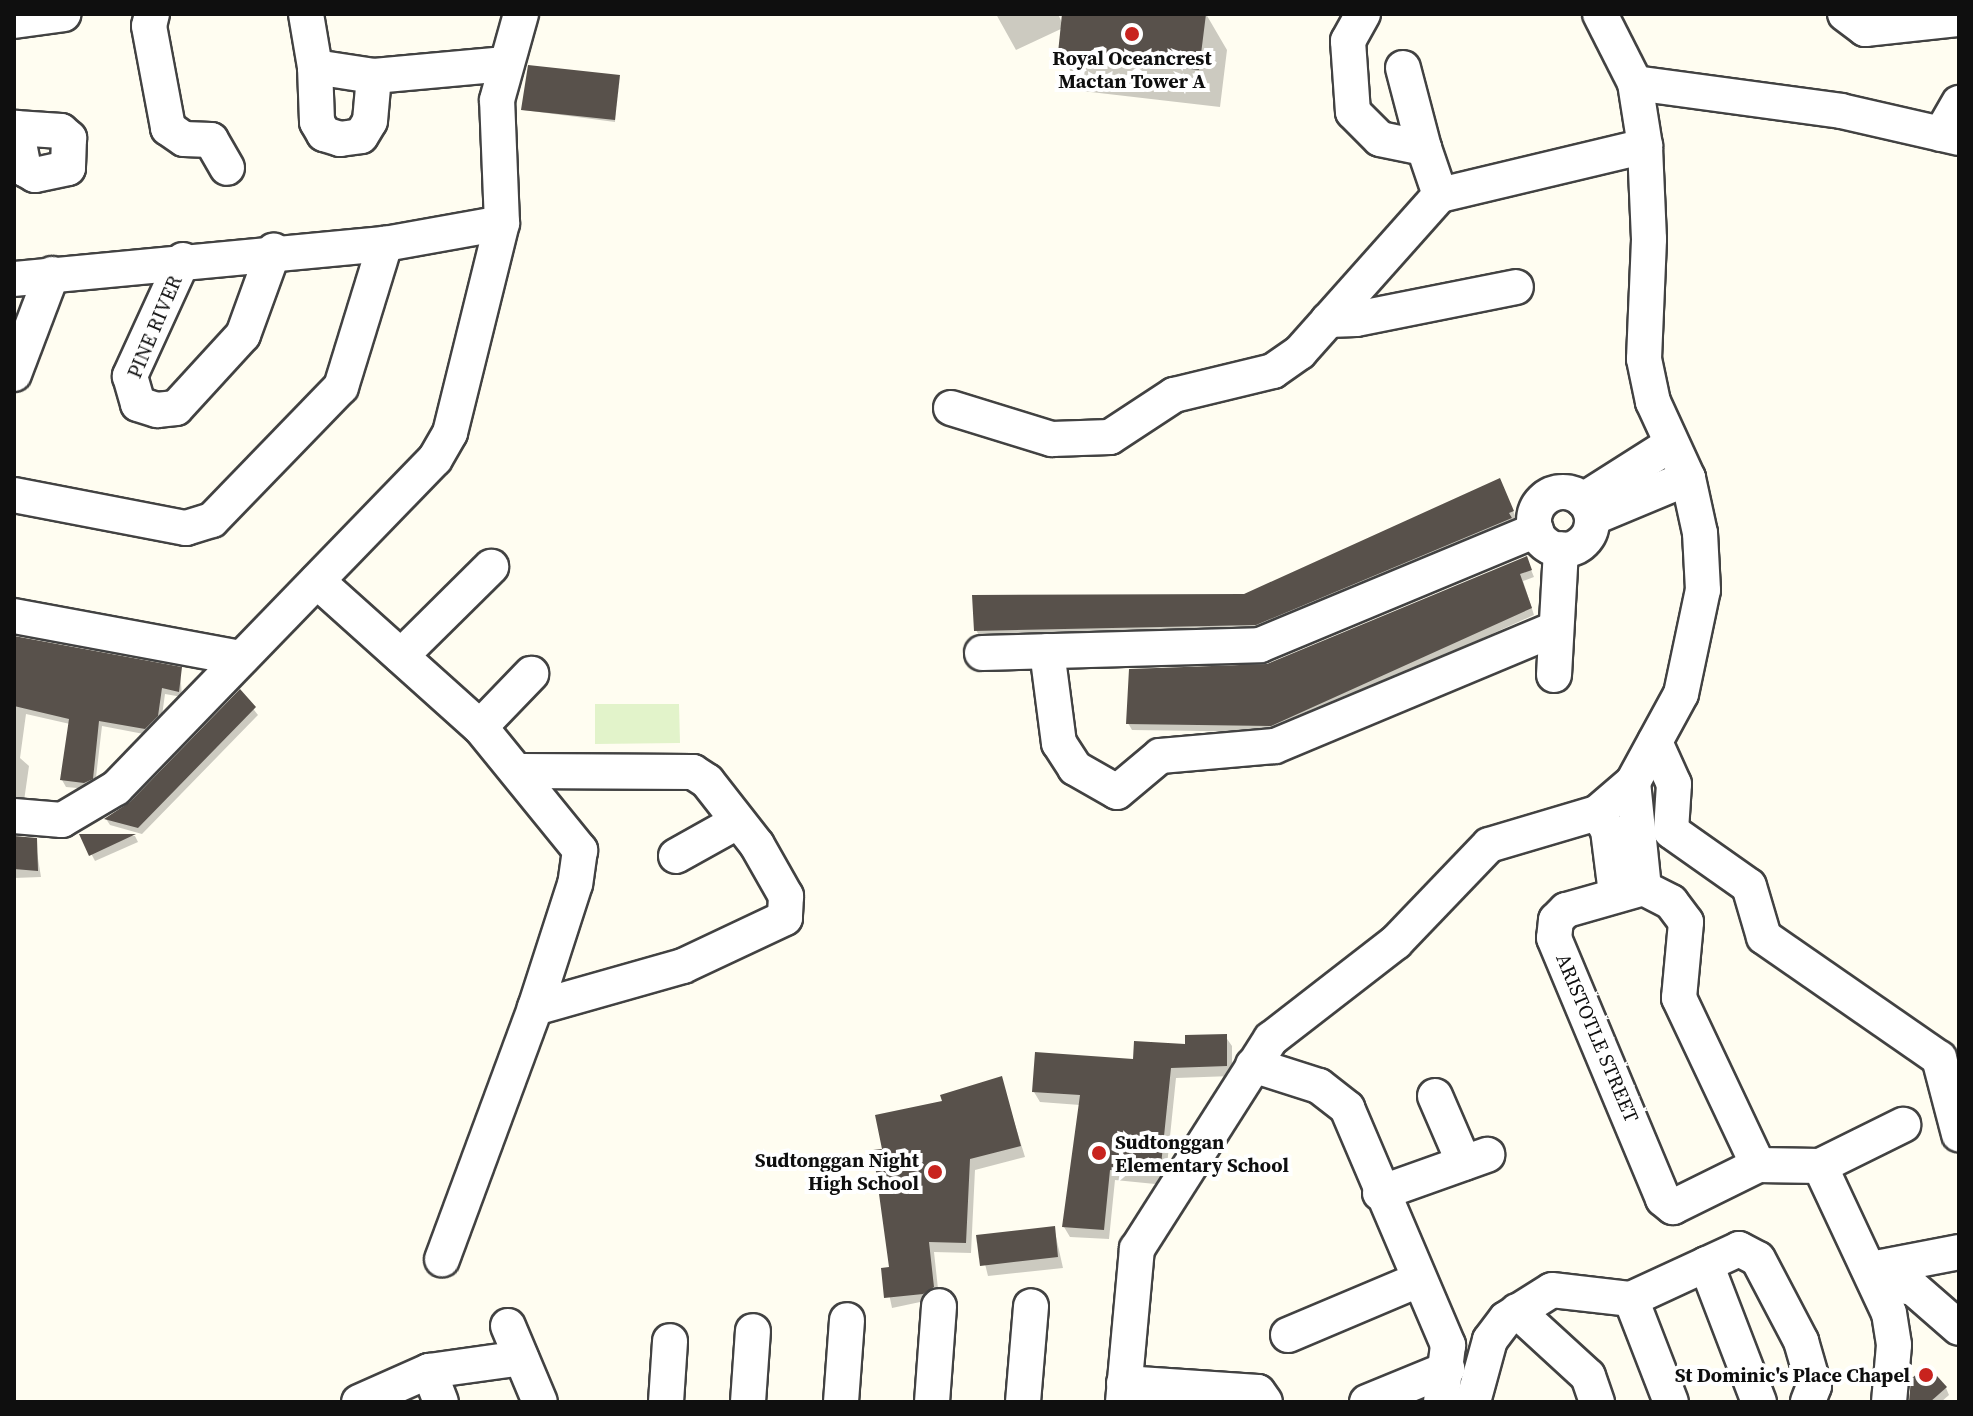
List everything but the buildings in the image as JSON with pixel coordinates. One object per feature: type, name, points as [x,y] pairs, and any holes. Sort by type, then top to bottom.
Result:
[{"type":"street","points":[[14,21],[64,14]]},
{"type":"street","points":[[152,14],[149,26],[168,128],[184,139],[211,140],[227,168]]},
{"type":"street","points":[[306,14],[315,67],[317,122],[324,134],[340,139],[361,136],[370,121],[374,76]]},
{"type":"street","points":[[14,816],[62,820],[116,788],[435,459],[450,433],[502,223],[496,134],[505,64],[521,14]]},
{"type":"street","points":[[1363,14],[1348,41],[1357,120],[1380,139],[1424,148]]},
{"type":"street","points":[[1265,1402],[1258,1392],[1124,1393],[1137,1249],[1271,1039],[1396,942],[1489,845],[1597,813],[1633,782],[1681,694],[1703,590],[1700,533],[1688,478],[1670,445],[1644,359],[1649,239],[1645,146],[1635,83],[1600,14]]},
{"type":"street","points":[[1845,14],[1865,29],[1939,18]]},
{"type":"street","points":[[315,67],[374,76],[505,64]]},
{"type":"street","points":[[1403,68],[1440,195]]},
{"type":"street","points":[[1635,83],[1812,106],[1950,136],[1959,103]]},
{"type":"street","points":[[951,408],[1052,439],[1110,437],[1174,395],[1273,371],[1328,320],[1440,195],[1645,146]]},
{"type":"street","points":[[14,279],[274,250],[385,244],[502,223]]},
{"type":"street","points":[[14,495],[186,528],[212,520],[341,387],[385,244]]},
{"type":"street","name":"PINE RIVER","points":[[183,260],[130,376],[138,404],[157,410],[176,408],[243,335],[274,250]]},
{"type":"street","points":[[14,374],[52,274]]},
{"type":"street","points":[[1328,320],[1356,319],[1516,287]]},
{"type":"street","points":[[982,653],[1260,645],[1548,540],[1580,544],[1588,509],[1670,445]]},
{"type":"street","points":[[1588,509],[1688,478]]},
{"type":"street","points":[[1554,675],[1555,629],[1548,540],[1536,511],[1548,496],[1567,492],[1588,509]]},
{"type":"street","points":[[401,656],[491,567]]},
{"type":"street","points":[[317,581],[480,727],[521,771],[580,850],[575,884],[535,1008],[442,1259]]},
{"type":"street","points":[[14,616],[241,658]]},
{"type":"street","points":[[1047,651],[1059,743],[1075,768],[1117,792],[1160,756],[1275,746],[1555,629]]},
{"type":"street","points":[[480,727],[531,674]]},
{"type":"street","points":[[1655,742],[1674,784],[1671,831],[1749,886],[1764,937],[1939,1058],[1956,1097],[1959,1134]]},
{"type":"street","points":[[521,771],[693,772],[707,781],[782,885],[785,918],[683,966],[535,1008]]},
{"type":"street","points":[[1633,782],[1639,890]]},
{"type":"street","points":[[1597,813],[1639,890],[1686,922],[1679,998],[1758,1165],[1820,1166],[1903,1125]]},
{"type":"street","points":[[676,856],[735,823]]},
{"type":"street","name":"ARISTOTLE STREET","points":[[1639,890],[1566,910],[1556,920],[1554,938],[1663,1199],[1673,1207],[1758,1165]]},
{"type":"street","points":[[1253,1065],[1335,1093],[1347,1108],[1380,1193],[1448,1345],[1444,1386],[1367,1402]]},
{"type":"street","points":[[1380,1193],[1476,1159],[1435,1096]]},
{"type":"street","points":[[1820,1166],[1876,1277],[1894,1345],[1889,1402]]},
{"type":"street","points":[[1473,1402],[1490,1340],[1517,1311],[1552,1290],[1631,1299],[1739,1249],[1758,1259],[1801,1341],[1814,1386],[1808,1402]]},
{"type":"street","points":[[1876,1277],[1959,1252]]},
{"type":"street","points":[[1706,1264],[1759,1402]]},
{"type":"street","points":[[1876,1277],[1912,1287],[1959,1328]]},
{"type":"street","points":[[1288,1335],[1418,1280]]},
{"type":"street","points":[[1631,1299],[1671,1402]]},
{"type":"street","points":[[932,1402],[939,1306]]},
{"type":"street","points":[[1023,1402],[1031,1306]]},
{"type":"street","points":[[1517,1311],[1588,1376],[1597,1402]]},
{"type":"street","points":[[841,1402],[847,1320]]},
{"type":"street","points":[[508,1326],[540,1402]]},
{"type":"street","points":[[748,1402],[753,1331]]},
{"type":"street","points":[[666,1402],[670,1341]]},
{"type":"street","points":[[359,1402],[435,1386],[521,1358]]},
{"type":"green space","points":[[595,704],[679,704],[680,743],[595,744]]},
{"type":"place","name":"Royal Oceancrest Mactan Tower A","points":[[1132,34]]},
{"type":"place","name":"Sudtonggan Elementary School","points":[[1099,1153]]},
{"type":"place","name":"Sudtonggan Night High School","points":[[935,1172]]},
{"type":"place","name":"St Dominic's Place Chapel","points":[[1926,1375]]}]
